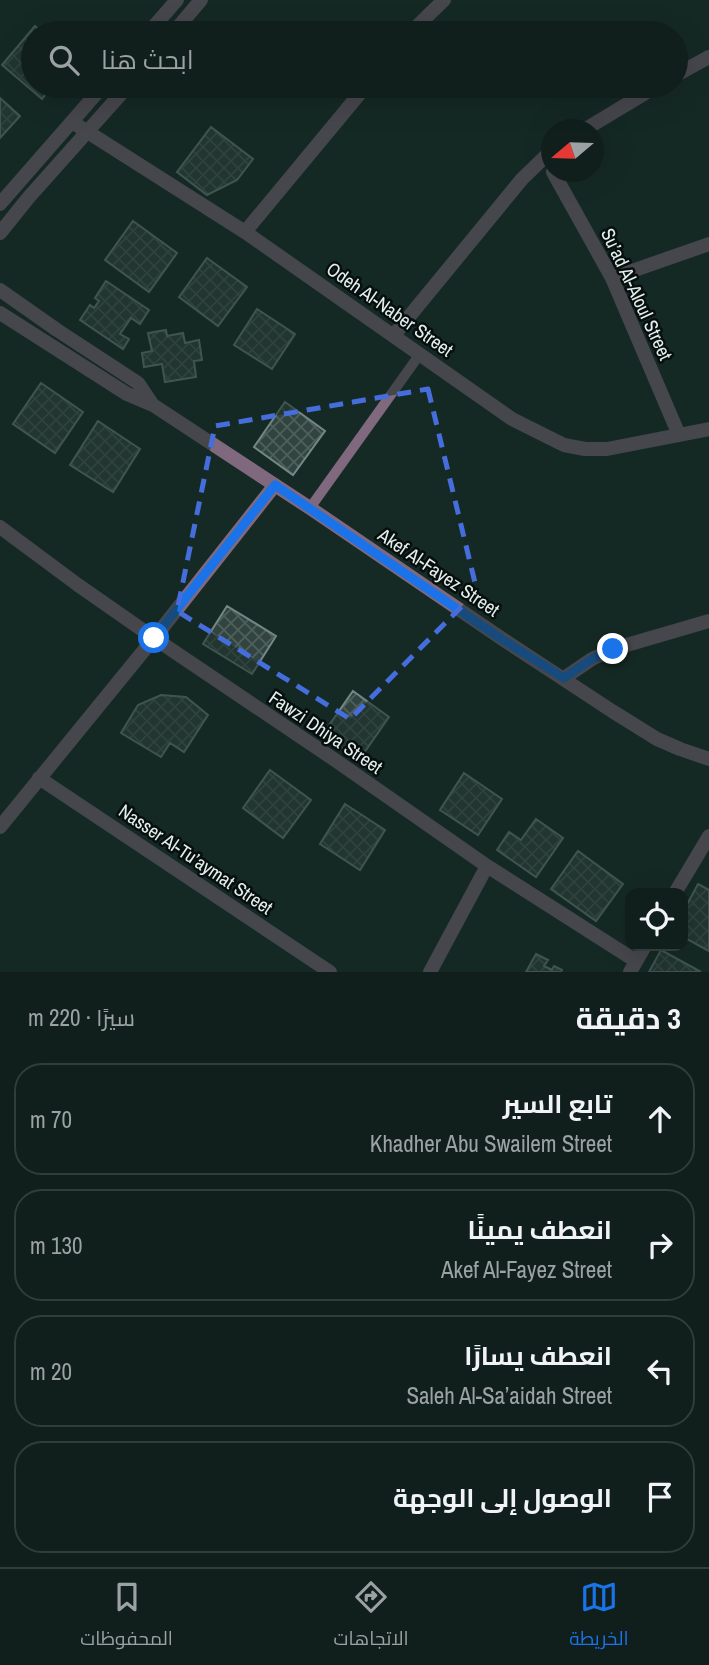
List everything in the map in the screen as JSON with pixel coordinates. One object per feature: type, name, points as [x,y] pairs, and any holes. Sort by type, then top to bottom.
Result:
[{"type":"street","points":[[159,21],[177,0]]},
{"type":"street","points":[[183,21],[201,0]]},
{"type":"street","points":[[422,21],[444,0]]},
{"type":"street","points":[[688,68],[709,57]]},
{"type":"street","points":[[0,204],[93,98]]},
{"type":"street","points":[[0,233],[118,98]]},
{"type":"street","points":[[245,232],[356,98]]},
{"type":"street","points":[[602,119],[637,98]]},
{"type":"street","name":"Odeh Al-Naber Street","points":[[72,122],[245,232],[512,419],[564,445],[607,449],[709,429]]},
{"type":"street","points":[[394,335],[500,204],[541,170]]},
{"type":"street","name":"Su’ad Al-Aloul Street","points":[[561,182],[612,278],[679,435]]},
{"type":"street","points":[[612,278],[709,244]]},
{"type":"street","name":"Akef Al-Fayez Street","points":[[0,290],[138,383],[153,405]]},
{"type":"street","name":"Akef Al-Fayez Street","points":[[0,313],[127,394],[153,405],[612,711],[657,738],[709,759]]},
{"type":"street","points":[[0,827],[275,485]]},
{"type":"street","name":"Fawzi Dhiya Street","points":[[0,527],[154,638],[633,967]]},
{"type":"street","points":[[564,678],[613,649],[709,621]]},
{"type":"street","name":"Nasser Al-Tu’aymat Street","points":[[39,778],[330,972]]},
{"type":"street","points":[[678,888],[709,836]]},
{"type":"street","points":[[430,972],[487,866]]},
{"type":"street","points":[[633,967],[642,951]]},
{"type":"lane","points":[[310,508],[419,354]]},
{"type":"highlighted area","points":[[428,389],[477,591],[350,719],[177,611],[215,426]]},
{"type":"building","points":[[21,43],[21,81],[2,65]]},
{"type":"building","points":[[0,98],[20,116],[0,138]]},
{"type":"building","points":[[211,127],[253,159],[237,180],[207,195],[177,172]]},
{"type":"building","points":[[133,221],[177,253],[149,292],[105,260]]},
{"type":"building","points":[[207,258],[247,287],[218,326],[179,297]]},
{"type":"building","points":[[106,281],[149,310],[140,324],[131,318],[120,334],[129,339],[123,349],[80,320],[90,305],[94,308],[99,301],[95,298]]},
{"type":"building","points":[[257,309],[295,334],[272,369],[234,345]]},
{"type":"building","points":[[166,330],[167,336],[183,333],[185,343],[199,340],[202,360],[194,361],[196,377],[165,382],[162,364],[144,367],[142,353],[152,351],[148,333]]},
{"type":"building","points":[[41,383],[83,412],[55,453],[13,424]]},
{"type":"building","points":[[285,402],[325,431],[293,475],[254,447]]},
{"type":"building","points":[[98,421],[140,449],[113,492],[70,465]]},
{"type":"building","points":[[227,606],[276,636],[252,674],[203,644]]},
{"type":"building","points":[[353,691],[389,717],[359,760],[323,734]]},
{"type":"building","points":[[161,695],[186,697],[208,715],[184,752],[170,743],[161,757],[121,733],[138,705]]},
{"type":"building","points":[[270,770],[311,800],[283,838],[243,808]]},
{"type":"building","points":[[464,773],[502,799],[478,835],[440,810]]},
{"type":"building","points":[[345,804],[385,830],[360,870],[320,844]]},
{"type":"building","points":[[536,819],[563,838],[536,877],[497,850],[509,832],[521,840]]},
{"type":"building","points":[[578,851],[623,884],[596,921],[551,889]]},
{"type":"building","points":[[698,884],[709,890],[709,951],[688,940],[688,903]]},
{"type":"building","points":[[663,951],[701,972],[649,972]]},
{"type":"building","points":[[536,954],[548,960],[544,966],[552,970],[554,966],[562,970],[561,972],[526,972]]},
{"type":"route","points":[[154,638],[275,485],[503,640],[564,678],[613,649]]}]
